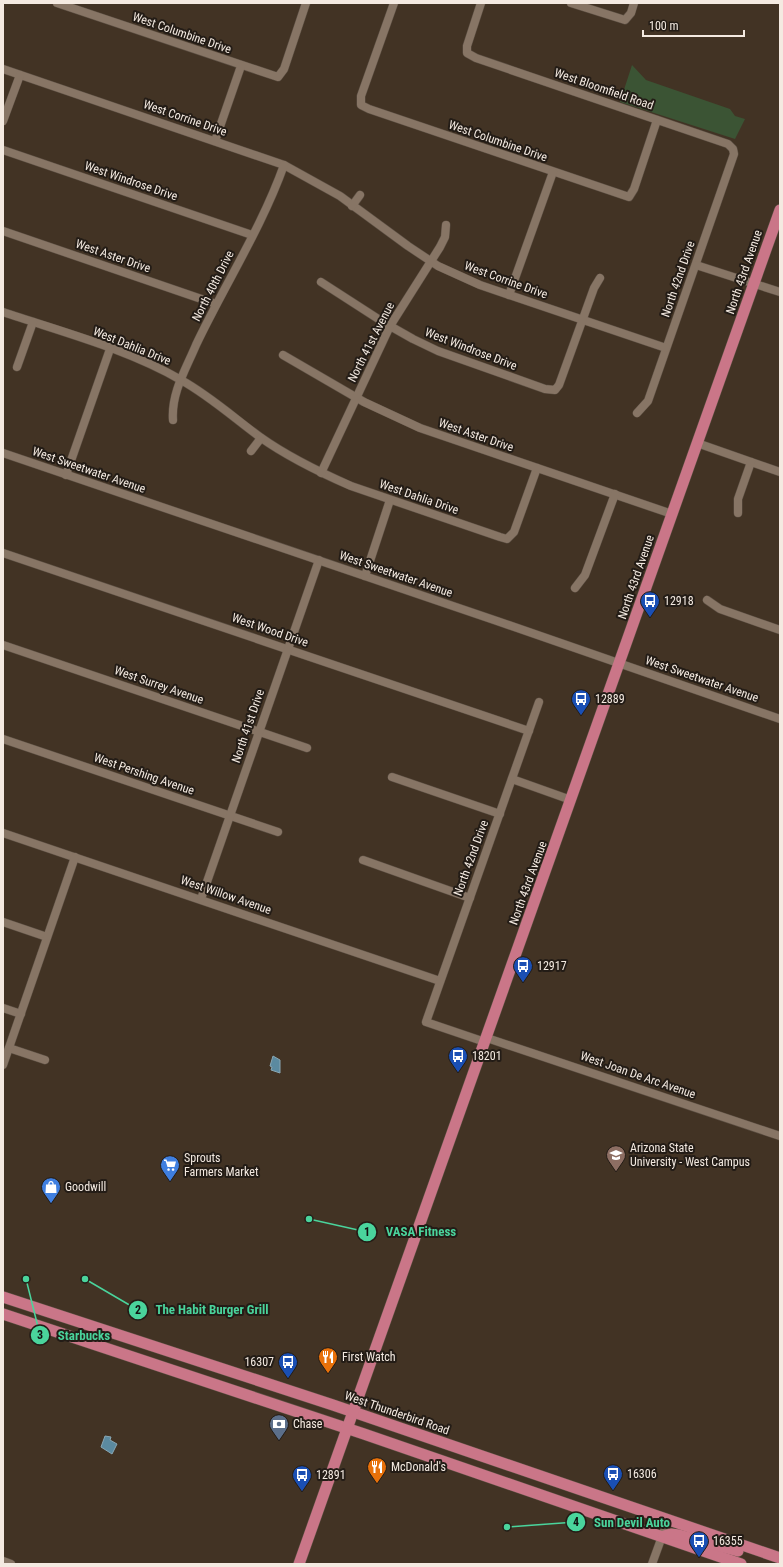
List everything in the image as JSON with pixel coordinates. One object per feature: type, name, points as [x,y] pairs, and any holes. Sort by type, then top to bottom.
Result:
[{"type":"main road","name":"North 43rd Avenue","points":[[298,1564],[486,1040],[780,210]]},
{"type":"main road","name":"West Thunderbird Road","points":[[3,1297],[219,1366],[775,1557]]},
{"type":"main road","points":[[3,1314],[346,1428],[741,1564]]},
{"type":"main road","points":[[560,1502],[566,1485]]},
{"type":"main road","points":[[662,1537],[671,1534],[679,1535],[748,1554],[775,1557]]},
{"type":"street","name":"West Columbine Drive","points":[[57,3],[241,66],[278,77],[284,69],[306,3]]},
{"type":"street","name":"West Columbine Drive","points":[[394,3],[361,96],[361,105],[368,109],[629,197],[634,189],[657,120]]},
{"type":"street","name":"West Bloomfield Road","points":[[481,3],[467,46],[467,53],[476,58],[728,144],[733,149]]},
{"type":"street","points":[[571,3],[625,20],[631,13],[634,3]]},
{"type":"street","points":[[215,141],[241,66]]},
{"type":"street","name":"West Corrine Drive","points":[[3,69],[284,165],[322,185],[430,261],[480,285],[666,348]]},
{"type":"street","points":[[3,121],[20,75]]},
{"type":"street","name":"North 42nd Drive","points":[[637,413],[648,401],[734,154],[733,149]]},
{"type":"street","name":"West Windrose Drive","points":[[3,150],[252,235]]},
{"type":"street","name":"North 40th Drive","points":[[173,420],[173,403],[181,380],[216,304],[265,211],[284,165]]},
{"type":"street","points":[[509,295],[553,172]]},
{"type":"street","points":[[352,206],[360,195]]},
{"type":"street","name":"North 41st Avenue","points":[[321,473],[390,326],[444,237],[446,225]]},
{"type":"street","name":"West Aster Drive","points":[[3,231],[216,304]]},
{"type":"street","points":[[696,265],[780,292]]},
{"type":"street","points":[[582,320],[594,288],[600,278]]},
{"type":"street","name":"West Windrose Drive","points":[[321,282],[390,326],[438,351],[545,389],[555,390],[559,385],[582,320]]},
{"type":"street","name":"West Dahlia Drive","points":[[3,312],[151,364],[199,391],[261,438],[321,473],[350,486],[507,539],[514,532],[536,468]]},
{"type":"street","points":[[17,367],[32,322]]},
{"type":"street","points":[[66,475],[110,349]]},
{"type":"street","name":"West Aster Drive","points":[[284,355],[356,397],[420,428],[672,514]]},
{"type":"street","points":[[251,451],[261,438]]},
{"type":"street","points":[[697,443],[780,472]]},
{"type":"street","name":"West Sweetwater Avenue","points":[[3,453],[780,719]]},
{"type":"street","points":[[738,513],[738,499],[751,462]]},
{"type":"street","points":[[575,588],[585,575],[615,494]]},
{"type":"street","points":[[365,576],[390,500]]},
{"type":"street","name":"West Wood Drive","points":[[3,553],[529,731]]},
{"type":"street","name":"North 41st Drive","points":[[201,899],[318,560]]},
{"type":"street","points":[[707,600],[720,609],[780,630]]},
{"type":"street","name":"West Surrey Avenue","points":[[3,645],[307,748]]},
{"type":"street","name":"North 42nd Drive","points":[[426,1022],[540,702]]},
{"type":"street","name":"West Pershing Avenue","points":[[3,739],[278,832]]},
{"type":"street","points":[[392,777],[500,814]]},
{"type":"street","points":[[512,779],[571,800]]},
{"type":"street","name":"West Willow Avenue","points":[[3,833],[440,981]]},
{"type":"street","points":[[3,1065],[75,857]]},
{"type":"street","points":[[363,860],[470,898]]},
{"type":"street","points":[[3,922],[47,937]]},
{"type":"street","points":[[3,1008],[21,1014]]},
{"type":"street","name":"West Joan De Arc Avenue","points":[[426,1022],[486,1040],[780,1136]]},
{"type":"street","points":[[9,1048],[45,1060]]},
{"type":"street","points":[[652,1564],[668,1520]]},
{"type":"street","points":[[3,1561],[11,1564]]},
{"type":"green space","points":[[632,65],[646,80],[730,109],[735,116],[745,119],[735,139],[620,102]]},
{"type":"water","points":[[273,1056],[280,1060],[280,1073],[271,1070],[272,1067],[270,1066]]},
{"type":"water","points":[[105,1436],[111,1437],[110,1440],[117,1444],[112,1454],[101,1447]]},
{"type":"place","name":"12918","points":[[650,618]]},
{"type":"place","name":"12889","points":[[581,716]]},
{"type":"place","name":"12917","points":[[523,983]]},
{"type":"place","name":"18201","points":[[458,1073]]},
{"type":"place","name":"Arizona State University - West Campus","points":[[616,1172]]},
{"type":"place","name":"Sprouts Farmers Market","points":[[170,1182]]},
{"type":"place","name":"Goodwill","points":[[51,1204]]},
{"type":"place","name":"VASA Fitness","points":[[309,1219]]},
{"type":"place","name":"Starbucks","points":[[26,1279]]},
{"type":"place","name":"The Habit Burger Grill","points":[[85,1279]]},
{"type":"place","name":"First Watch","points":[[328,1374]]},
{"type":"place","name":"16307","points":[[288,1379]]},
{"type":"place","name":"Chase","points":[[279,1441]]},
{"type":"place","name":"McDonald's","points":[[377,1484]]},
{"type":"place","name":"16306","points":[[613,1491]]},
{"type":"place","name":"12891","points":[[302,1492]]},
{"type":"place","name":"Sun Devil Auto","points":[[507,1527]]},
{"type":"place","name":"16355","points":[[699,1558]]}]
